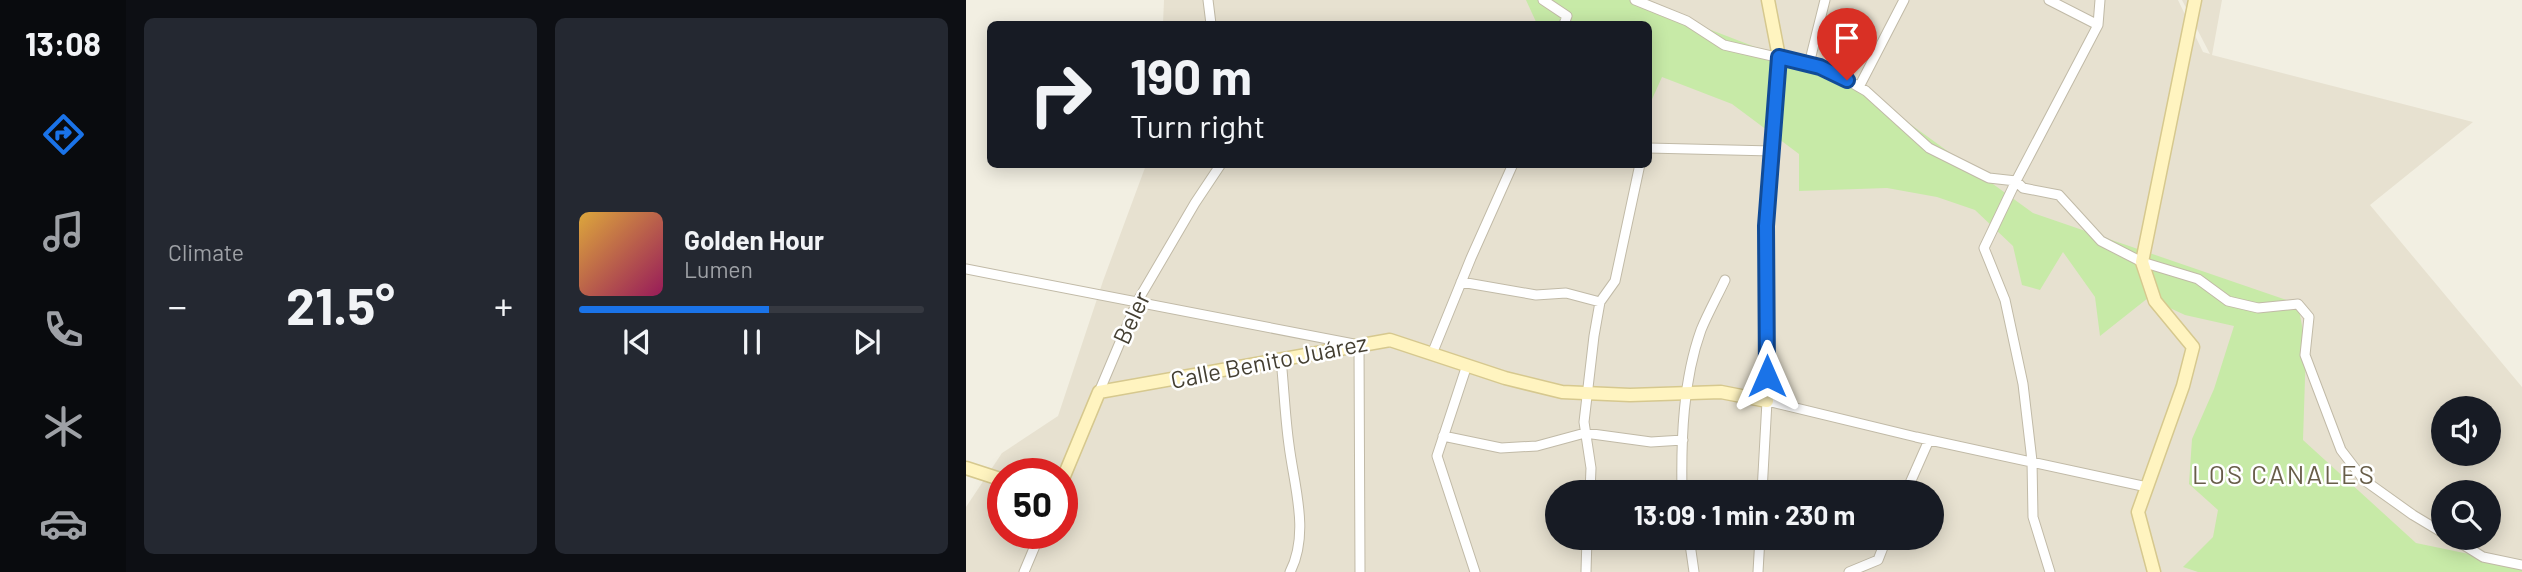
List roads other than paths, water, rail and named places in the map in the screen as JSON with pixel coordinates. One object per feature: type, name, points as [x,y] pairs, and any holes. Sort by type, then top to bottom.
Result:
[{"type":"main road","points":[[1767,401],[1766,226],[1779,57],[1768,0]]},
{"type":"main road","points":[[2154,572],[2138,512],[2183,386],[2193,347],[2155,301],[2142,262],[2195,0]]},
{"type":"main road","name":"Calle Benito Juárez","points":[[1099,392],[1390,340],[1562,393],[1586,395],[1721,392],[1767,401]]},
{"type":"main road","name":"Beler","points":[[1072,458],[1099,392]]},
{"type":"main road","points":[[966,468],[987,475]]},
{"type":"street","points":[[1208,0],[1212,21]]},
{"type":"street","points":[[1543,0],[1567,16],[1565,21]]},
{"type":"street","points":[[1635,0],[1688,21],[1724,45],[1820,67],[1859,87],[1929,148],[1989,178],[2016,181],[2023,188],[2059,195],[2101,242],[2142,262],[2198,279],[2228,301],[2258,308],[2298,304],[2309,317],[2305,355],[2341,450],[2364,480],[2431,525]]},
{"type":"street","points":[[1809,64],[1825,0]]},
{"type":"street","points":[[1859,87],[1904,0]]},
{"type":"street","points":[[2049,0],[2098,25]]},
{"type":"street","points":[[2050,572],[2033,517],[2032,461],[2023,384],[2005,300],[1984,248],[2098,25],[2099,0]]},
{"type":"street","points":[[1652,148],[1772,151]]},
{"type":"street","name":"Beler","points":[[1099,392],[1137,302],[1195,203],[1219,168]]},
{"type":"street","points":[[1432,354],[1511,168]]},
{"type":"street","points":[[1590,480],[1584,422],[1600,302],[1615,281],[1639,168]]},
{"type":"street","points":[[966,269],[1359,345],[1360,572]]},
{"type":"street","points":[[1682,480],[1690,370],[1701,330],[1725,280]]},
{"type":"street","points":[[1461,282],[1536,295],[1566,293],[1600,302]]},
{"type":"street","points":[[1282,359],[1289,445],[1299,509],[1298,556],[1290,572]]},
{"type":"street","points":[[1466,365],[1437,456],[1475,572]]},
{"type":"street","points":[[1763,480],[1767,401],[1929,440],[2147,487]]},
{"type":"street","points":[[1443,436],[1502,448],[1537,446],[1586,433],[1651,442],[1683,440]]},
{"type":"street","points":[[1911,480],[1929,440]]},
{"type":"street","points":[[1024,572],[1034,549]]},
{"type":"street","points":[[1586,572],[1587,550]]},
{"type":"street","points":[[1691,550],[1694,572]]},
{"type":"street","points":[[1758,572],[1759,550]]},
{"type":"street","points":[[1849,572],[1878,561],[1882,550]]},
{"type":"street","points":[[2473,550],[2483,556],[2522,565]]},
{"type":"district","name":"LOS CANALES","points":[[2284,475]]}]
